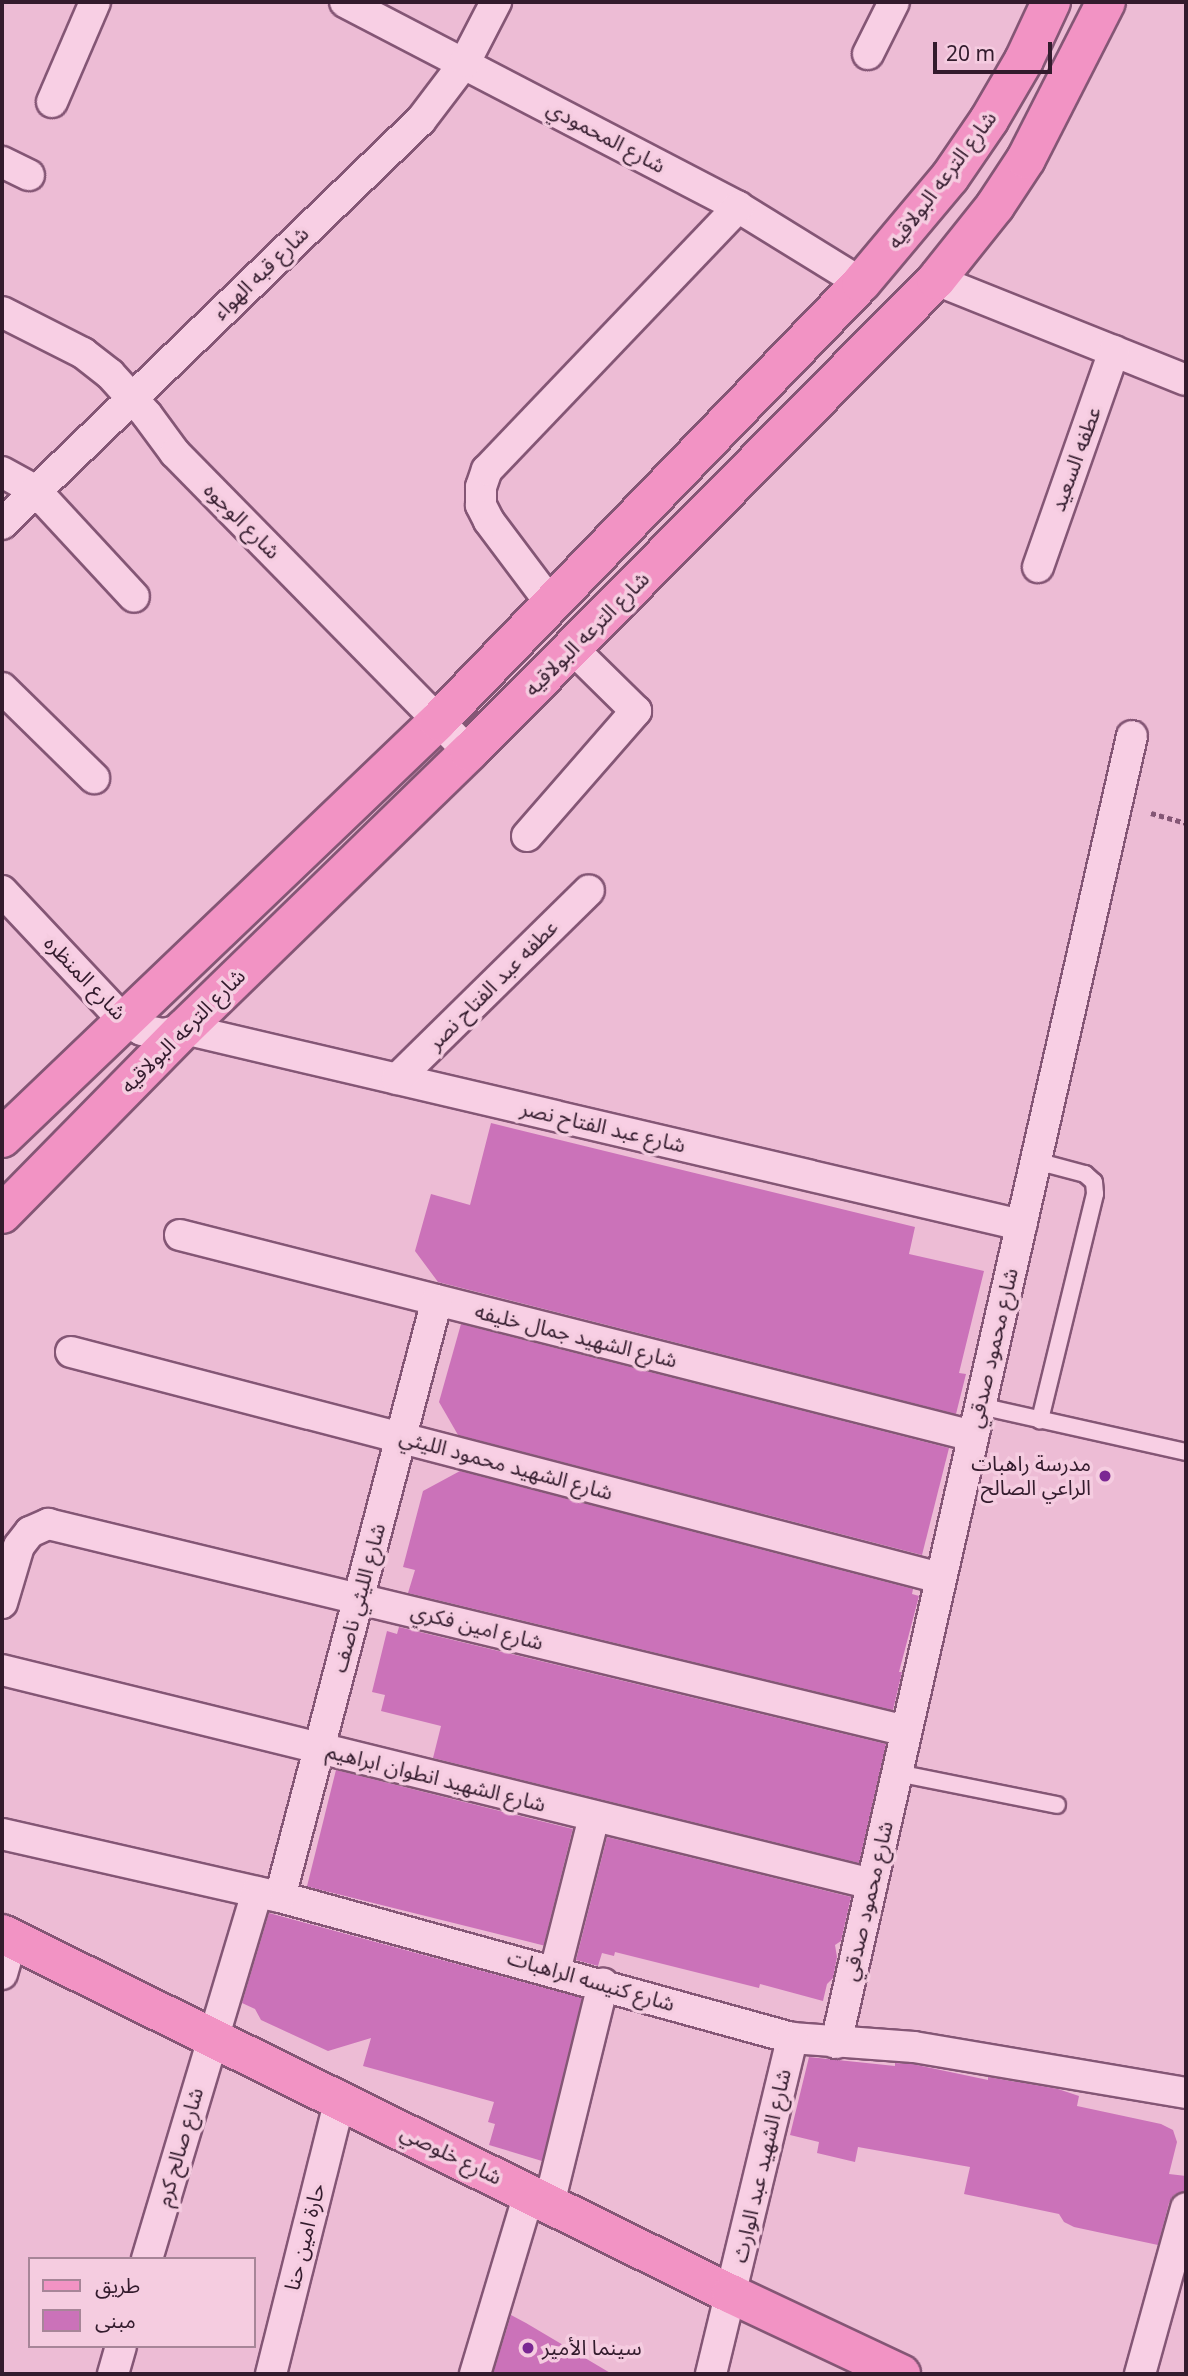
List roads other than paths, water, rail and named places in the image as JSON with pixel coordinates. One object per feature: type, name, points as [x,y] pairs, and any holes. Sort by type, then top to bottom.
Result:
[{"type":"main road","name":"شارع الترعه البولاقيه","points":[[2,1138],[438,721],[861,283],[941,188],[989,120],[1024,60],[1052,2]]},
{"type":"main road","name":"شارع الترعه البولاقيه","points":[[2,1214],[184,1029],[469,752],[936,280],[995,206],[1026,159],[1106,2]]},
{"type":"main road","name":"شارع خلوصي","points":[[5,1949],[213,2036],[731,2294],[901,2374]]},
{"type":"street","points":[[52,102],[95,2]]},
{"type":"street","name":"شارع المحمودي","points":[[345,2],[738,206],[861,283]]},
{"type":"street","name":"شارع قبه الهواء","points":[[2,524],[421,120],[465,62],[496,2]]},
{"type":"street","points":[[868,54],[894,2]]},
{"type":"street","points":[[2,162],[29,174]]},
{"type":"street","points":[[552,605],[489,521],[481,505],[481,487],[487,470],[738,206]]},
{"type":"street","points":[[936,280],[1186,380]]},
{"type":"street","name":"شارع الوجوه","points":[[2,312],[83,353],[110,374],[132,397],[175,453],[469,752]]},
{"type":"street","name":"عطفه السعيد","points":[[1038,567],[1114,351]]},
{"type":"street","points":[[2,472],[36,491],[134,597]]},
{"type":"street","points":[[527,836],[636,711],[572,648]]},
{"type":"street","points":[[2,688],[94,778]]},
{"type":"street","name":"شارع محمود صدقي","points":[[836,2043],[1132,736]]},
{"type":"street","name":"عطفه عبد الفتاح نصر","points":[[397,1079],[589,890]]},
{"type":"street","name":"شارع المنظره","points":[[2,891],[123,1020],[142,1030],[163,1034],[184,1029]]},
{"type":"street","name":"شارع عبد الفتاح نصر","points":[[184,1029],[1021,1225]]},
{"type":"street","name":"شارع الشهيد جمال خليفه","points":[[180,1235],[973,1436]]},
{"type":"street","name":"شارع الليثي ناصف","points":[[269,1894],[320,1749],[437,1300]]},
{"type":"street","name":"شارع الشهيد محمود الليثي","points":[[71,1352],[940,1578]]},
{"type":"street","name":"شارع امين فكري","points":[[2,1603],[19,1546],[30,1532],[48,1524],[906,1731]]},
{"type":"street","name":"شارع الشهيد انطوان ابراهيم","points":[[2,1670],[872,1884]]},
{"type":"street","points":[[555,1970],[594,1816]]},
{"type":"street","name":"شارع كنيسه الراهبات","points":[[2,1835],[269,1894],[555,1970],[792,2038],[914,2047],[1186,2093]]},
{"type":"street","name":"شارع صالح كرم","points":[[148,2257],[213,2036],[269,1894]]},
{"type":"street","points":[[475,2374],[539,2199],[603,1984]]},
{"type":"street","name":"شارع الشهيد عبد الوارث","points":[[710,2374],[792,2038]]},
{"type":"street","name":"حارة امين حنا","points":[[271,2374],[340,2100]]},
{"type":"street","points":[[1144,2373],[1186,2208]]},
{"type":"street","points":[[113,2374],[120,2348]]},
{"type":"lane","points":[[1036,1161],[1085,1174],[1094,1182],[1095,1194],[1040,1420]]},
{"type":"lane","points":[[980,1406],[1186,1452]]},
{"type":"lane","points":[[897,1773],[1057,1805]]},
{"type":"place","name":"مدرسة راهبات الراعي الصالح","points":[[1105,1476]]},
{"type":"place","name":"سينما الأمير","points":[[528,2348]]}]
